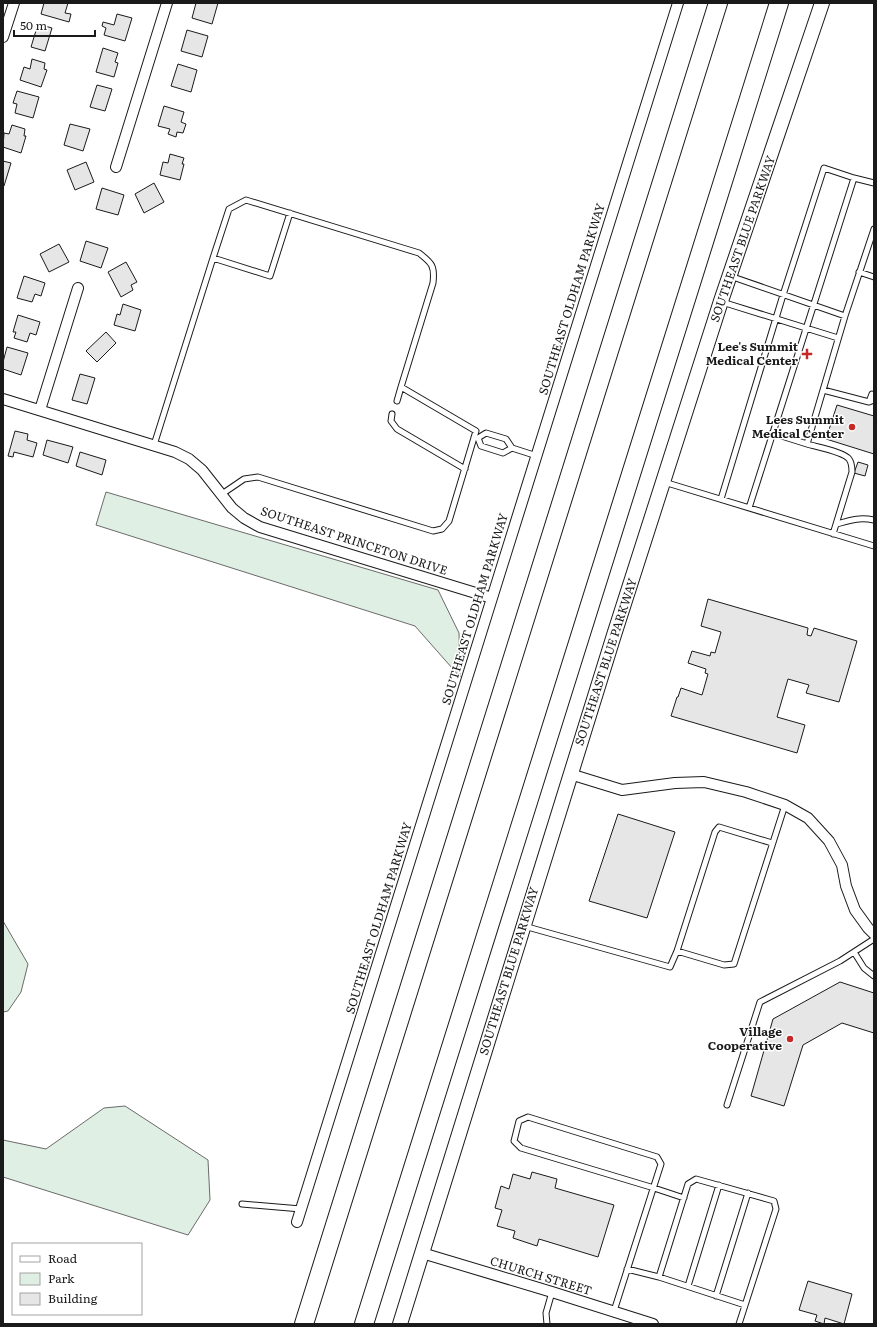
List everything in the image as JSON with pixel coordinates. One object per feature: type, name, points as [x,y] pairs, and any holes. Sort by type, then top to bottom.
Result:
[{"type":"highway","points":[[304,1324],[718,3]]},
{"type":"highway","points":[[364,1324],[779,3]]},
{"type":"street","points":[[3,37],[14,3]]},
{"type":"street","points":[[116,167],[167,3]]},
{"type":"street","name":"SOUTHEAST OLDHAM PARKWAY","points":[[297,1222],[678,3]]},
{"type":"street","name":"SOUTHEAST BLUE PARKWAY","points":[[400,1324],[570,774],[721,301],[822,3]]},
{"type":"street","points":[[40,410],[78,288]]},
{"type":"street","name":"SOUTHEAST PRINCETON DRIVE","points":[[3,399],[175,452],[202,470],[232,508],[244,518],[260,527],[492,598]]},
{"type":"street","points":[[570,774],[622,790],[674,783],[704,782],[746,792],[785,805],[808,818],[829,841],[842,865],[846,886],[855,910],[874,934]]},
{"type":"street","name":"CHURCH STREET","points":[[422,1253],[653,1324]]},
{"type":"lane","points":[[721,499],[783,295],[824,168],[874,184]]},
{"type":"lane","points":[[749,508],[854,178]]},
{"type":"lane","points":[[154,445],[229,209],[246,200],[419,253],[431,263],[434,274],[433,283],[397,401]]},
{"type":"lane","points":[[213,258],[270,276],[290,213]]},
{"type":"lane","points":[[807,444],[838,338],[874,229]]},
{"type":"lane","points":[[860,272],[874,277]]},
{"type":"lane","points":[[730,276],[845,316]]},
{"type":"lane","points":[[721,301],[838,338]]},
{"type":"lane","points":[[222,494],[244,479],[258,477],[433,531],[442,529],[449,521],[476,438],[476,431],[402,387]]},
{"type":"lane","points":[[823,390],[872,401],[872,394]]},
{"type":"lane","points":[[392,414],[391,421],[397,429],[465,470]]},
{"type":"lane","points":[[476,438],[486,433],[506,440],[512,448],[537,456]]},
{"type":"lane","points":[[772,434],[843,455],[848,458],[852,464],[852,472],[833,534]]},
{"type":"lane","points":[[476,438],[481,446],[503,453],[512,448]]},
{"type":"lane","points":[[664,482],[874,546]]},
{"type":"lane","points":[[837,524],[855,518],[874,520]]},
{"type":"lane","points":[[677,951],[724,965],[734,964],[785,805]]},
{"type":"lane","points":[[523,926],[670,967],[677,951],[715,832],[719,827],[772,843]]},
{"type":"lane","points":[[727,1105],[760,1002],[840,961],[874,938]]},
{"type":"lane","points":[[854,952],[864,968],[874,976]]},
{"type":"lane","points":[[614,1311],[654,1188],[661,1164],[657,1157],[528,1117],[519,1121],[514,1141],[521,1148],[654,1188],[684,1198]]},
{"type":"lane","points":[[659,1277],[688,1184],[696,1179],[774,1201],[776,1209],[739,1324]]},
{"type":"lane","points":[[688,1286],[719,1185]]},
{"type":"lane","points":[[716,1296],[748,1194]]},
{"type":"lane","points":[[242,1204],[301,1209]]},
{"type":"lane","points":[[628,1269],[659,1277],[745,1305]]},
{"type":"lane","points":[[547,1324],[546,1313],[552,1292]]},
{"type":"green space","points":[[106,492],[438,590],[459,633],[460,677],[415,626],[96,525]]},
{"type":"green space","points":[[3,921],[28,964],[21,992],[8,1011],[3,1012]]},
{"type":"green space","points":[[125,1106],[208,1160],[210,1200],[188,1235],[3,1177],[3,1140],[46,1149],[104,1108]]},
{"type":"building","points":[[44,3],[68,3],[65,13],[71,14],[69,22],[41,14]]},
{"type":"building","points":[[196,3],[218,3],[212,24],[192,18]]},
{"type":"building","points":[[117,14],[132,18],[125,41],[104,35],[106,28],[102,26],[103,22],[114,25]]},
{"type":"building","points":[[38,24],[52,28],[45,51],[31,47]]},
{"type":"building","points":[[187,30],[208,36],[202,57],[181,51]]},
{"type":"building","points":[[103,48],[118,53],[115,62],[118,63],[114,77],[96,72]]},
{"type":"building","points":[[32,59],[45,63],[44,69],[47,70],[41,87],[20,80],[24,67],[30,69]]},
{"type":"building","points":[[178,64],[197,70],[191,92],[171,86]]},
{"type":"building","points":[[97,85],[112,89],[105,111],[90,107]]},
{"type":"building","points":[[17,91],[39,97],[33,118],[15,113],[17,104],[13,103]]},
{"type":"building","points":[[164,106],[184,112],[181,122],[186,124],[183,133],[177,132],[176,137],[168,134],[170,129],[158,126]]},
{"type":"building","points":[[70,124],[90,129],[83,151],[64,145]]},
{"type":"building","points":[[12,125],[25,129],[24,136],[26,136],[21,153],[3,147],[4,133],[9,134]]},
{"type":"building","points":[[170,154],[184,158],[180,180],[160,175],[163,162],[168,163]]},
{"type":"building","points":[[3,161],[11,163],[4,186],[3,186]]},
{"type":"building","points":[[86,162],[94,182],[75,190],[67,170]]},
{"type":"building","points":[[154,183],[164,202],[144,213],[135,194]]},
{"type":"building","points":[[102,188],[124,195],[118,215],[96,209]]},
{"type":"building","points":[[86,241],[108,248],[101,268],[80,261]]},
{"type":"building","points":[[59,244],[69,262],[49,272],[40,254]]},
{"type":"building","points":[[126,262],[137,282],[131,285],[133,290],[121,297],[108,272]]},
{"type":"building","points":[[24,276],[45,283],[41,296],[35,294],[32,302],[17,298]]},
{"type":"building","points":[[123,304],[141,310],[135,331],[114,325],[117,314],[120,315]]},
{"type":"building","points":[[18,315],[40,322],[36,335],[30,333],[27,342],[14,338],[16,332],[13,332]]},
{"type":"building","points":[[106,332],[116,343],[97,362],[86,351]]},
{"type":"building","points":[[7,347],[28,353],[21,375],[3,369],[3,362]]},
{"type":"building","points":[[80,374],[95,378],[87,404],[72,400]]},
{"type":"building","name":"Lees Summit Medical Center","points":[[837,405],[874,416],[874,454],[826,439]]},
{"type":"building","points":[[15,431],[28,434],[27,440],[37,443],[33,457],[14,452],[13,457],[8,456]]},
{"type":"building","points":[[47,440],[73,447],[68,463],[43,455]]},
{"type":"building","points":[[80,452],[106,460],[102,475],[76,466]]},
{"type":"building","points":[[858,462],[868,465],[865,476],[854,473]]},
{"type":"building","points":[[708,599],[808,628],[807,635],[811,636],[814,628],[857,641],[839,702],[806,693],[809,685],[788,679],[777,717],[805,725],[797,753],[671,716],[681,688],[702,695],[708,674],[705,673],[706,669],[688,663],[692,651],[710,656],[711,652],[715,653],[721,632],[701,626]]},
{"type":"building","points":[[618,814],[675,832],[647,918],[589,901]]},
{"type":"building","name":"Village Cooperative","points":[[840,982],[874,993],[874,1033],[842,1023],[803,1045],[784,1106],[751,1096],[773,1019]]},
{"type":"building","points":[[532,1172],[557,1179],[555,1188],[614,1205],[598,1257],[539,1239],[537,1246],[513,1238],[515,1231],[497,1226],[502,1210],[495,1208],[501,1186],[509,1189],[513,1174],[530,1179]]},
{"type":"building","points":[[808,1281],[852,1294],[844,1324],[825,1318],[824,1324],[815,1321],[817,1315],[799,1310]]},
{"type":"place","name":"Lee's Summit Medical Center","points":[[807,354]]},
{"type":"place","name":"Lees Summit Medical Center","points":[[852,427]]},
{"type":"place","name":"Village Cooperative","points":[[790,1039]]}]
